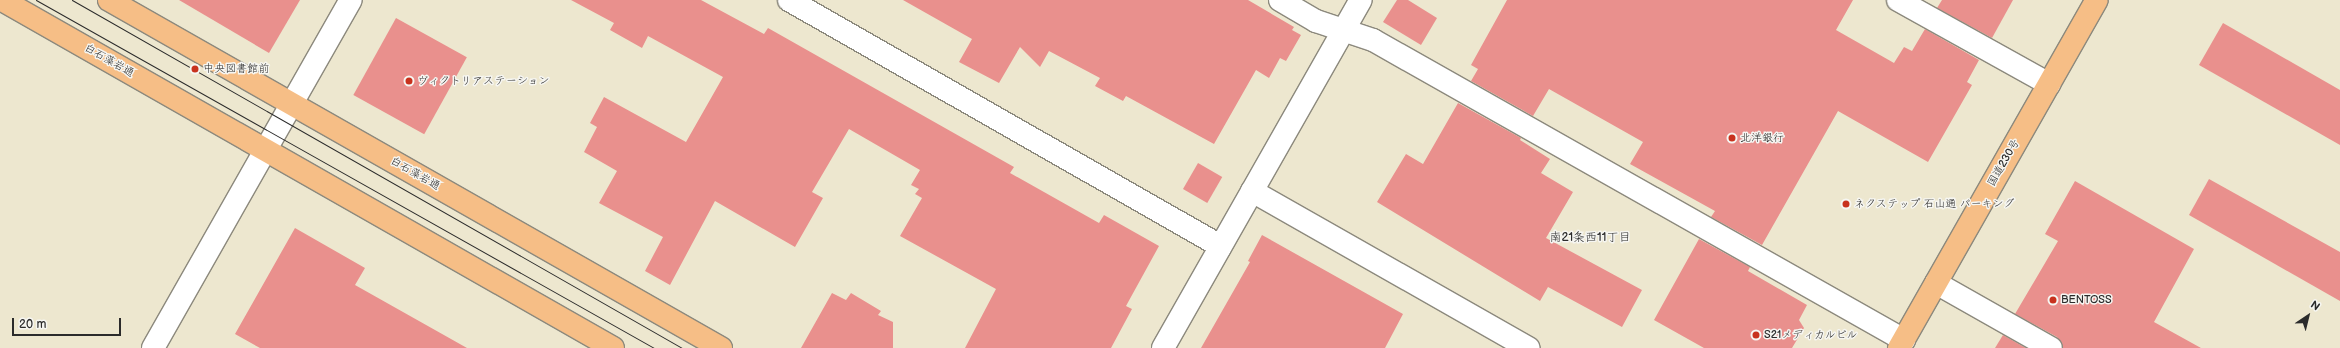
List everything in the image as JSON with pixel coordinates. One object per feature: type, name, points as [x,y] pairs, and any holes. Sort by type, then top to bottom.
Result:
[{"type":"main road","name":"白石藻岩通","points":[[2,0],[613,348]]},
{"type":"main road","name":"白石藻岩通","points":[[109,0],[721,348]]},
{"type":"main road","name":"国道230号","points":[[1901,344],[2097,0]]},
{"type":"street","points":[[153,348],[351,0]]},
{"type":"street","points":[[789,0],[1220,246]]},
{"type":"street","points":[[1280,0],[1316,21],[1344,29],[1373,40],[1901,344]]},
{"type":"street","points":[[1163,348],[1361,0]]},
{"type":"street","points":[[1898,0],[2049,84]]},
{"type":"street","points":[[1252,191],[1528,348]]},
{"type":"street","points":[[1936,283],[2051,348]]},
{"type":"building","points":[[179,0],[300,0],[269,53]]},
{"type":"building","points":[[571,0],[701,0],[764,34],[768,28],[1014,167],[1010,173],[1099,223],[1104,215],[1159,246],[1126,306],[1132,309],[1111,348],[965,348],[996,289],[900,236],[922,198],[915,194],[919,189],[911,185],[920,170],[849,129],[812,192],[823,198],[795,247],[715,201],[670,285],[645,271],[663,237],[599,203],[617,171],[584,152],[597,127],[590,123],[604,97],[686,142],[723,77],[648,36],[642,48],[610,30],[614,23]]},
{"type":"building","points":[[903,0],[1248,0],[1294,27],[1292,30],[1301,35],[1286,61],[1280,58],[1269,78],[1256,70],[1214,144],[1126,96],[1123,101],[1095,86],[1100,78],[1049,51],[1040,67],[1020,47],[999,83],[959,62],[972,39]]},
{"type":"building","points":[[1397,0],[1408,0],[1437,18],[1421,45],[1383,22]]},
{"type":"building","points":[[1507,0],[1853,0],[1836,30],[1894,63],[1904,47],[1912,51],[1925,29],[1979,60],[1967,82],[1972,85],[1928,162],[1838,111],[1762,245],[1711,217],[1715,211],[1630,164],[1643,142],[1549,89],[1533,116],[1471,81],[1478,69],[1471,65]]},
{"type":"building","points":[[1942,0],[2013,0],[1992,38],[1937,8]]},
{"type":"building","points":[[396,18],[467,57],[424,134],[353,95]]},
{"type":"building","points":[[2223,23],[2340,90],[2340,145],[2199,65]]},
{"type":"building","points":[[1458,103],[1521,138],[1520,140],[1550,159],[1541,173],[1573,192],[1546,238],[1642,290],[1622,327],[1548,287],[1540,301],[1377,202],[1406,154],[1423,164]]},
{"type":"building","points":[[1198,163],[1222,177],[1207,203],[1183,189]]},
{"type":"building","points":[[2209,179],[2340,252],[2340,301],[2189,215]]},
{"type":"building","points":[[2075,181],[2194,249],[2154,322],[2201,348],[2063,348],[2057,337],[2015,314],[2058,241],[2045,234]]},
{"type":"building","points":[[295,228],[365,268],[355,285],[467,348],[260,348],[235,334]]},
{"type":"building","points":[[1262,235],[1403,314],[1385,348],[1201,348],[1250,262],[1248,261]]},
{"type":"building","points":[[1699,239],[1750,267],[1748,271],[1807,305],[1799,320],[1804,328],[1792,348],[1704,348],[1654,320]]},
{"type":"building","points":[[832,293],[846,300],[851,293],[881,311],[878,315],[893,322],[893,348],[801,348]]},
{"type":"building","points":[[2003,335],[2026,348],[1995,348]]},
{"type":"tram line","points":[[36,0],[654,348]]},
{"type":"tram line","points":[[72,0],[682,348]]},
{"type":"place","name":"中央図書館前","points":[[195,69]]},
{"type":"place","name":"ヴィクトリアステーション","points":[[409,81]]},
{"type":"place","name":"北洋銀行","points":[[1732,138]]},
{"type":"place","name":"ネクステップ 石山通 パーキング","points":[[1846,204]]},
{"type":"place","name":"BENTOSS","points":[[2053,300]]},
{"type":"place","name":"S21メディカルビル","points":[[1756,335]]},
{"type":"district","name":"南21条西11丁目","points":[[1590,238]]}]
